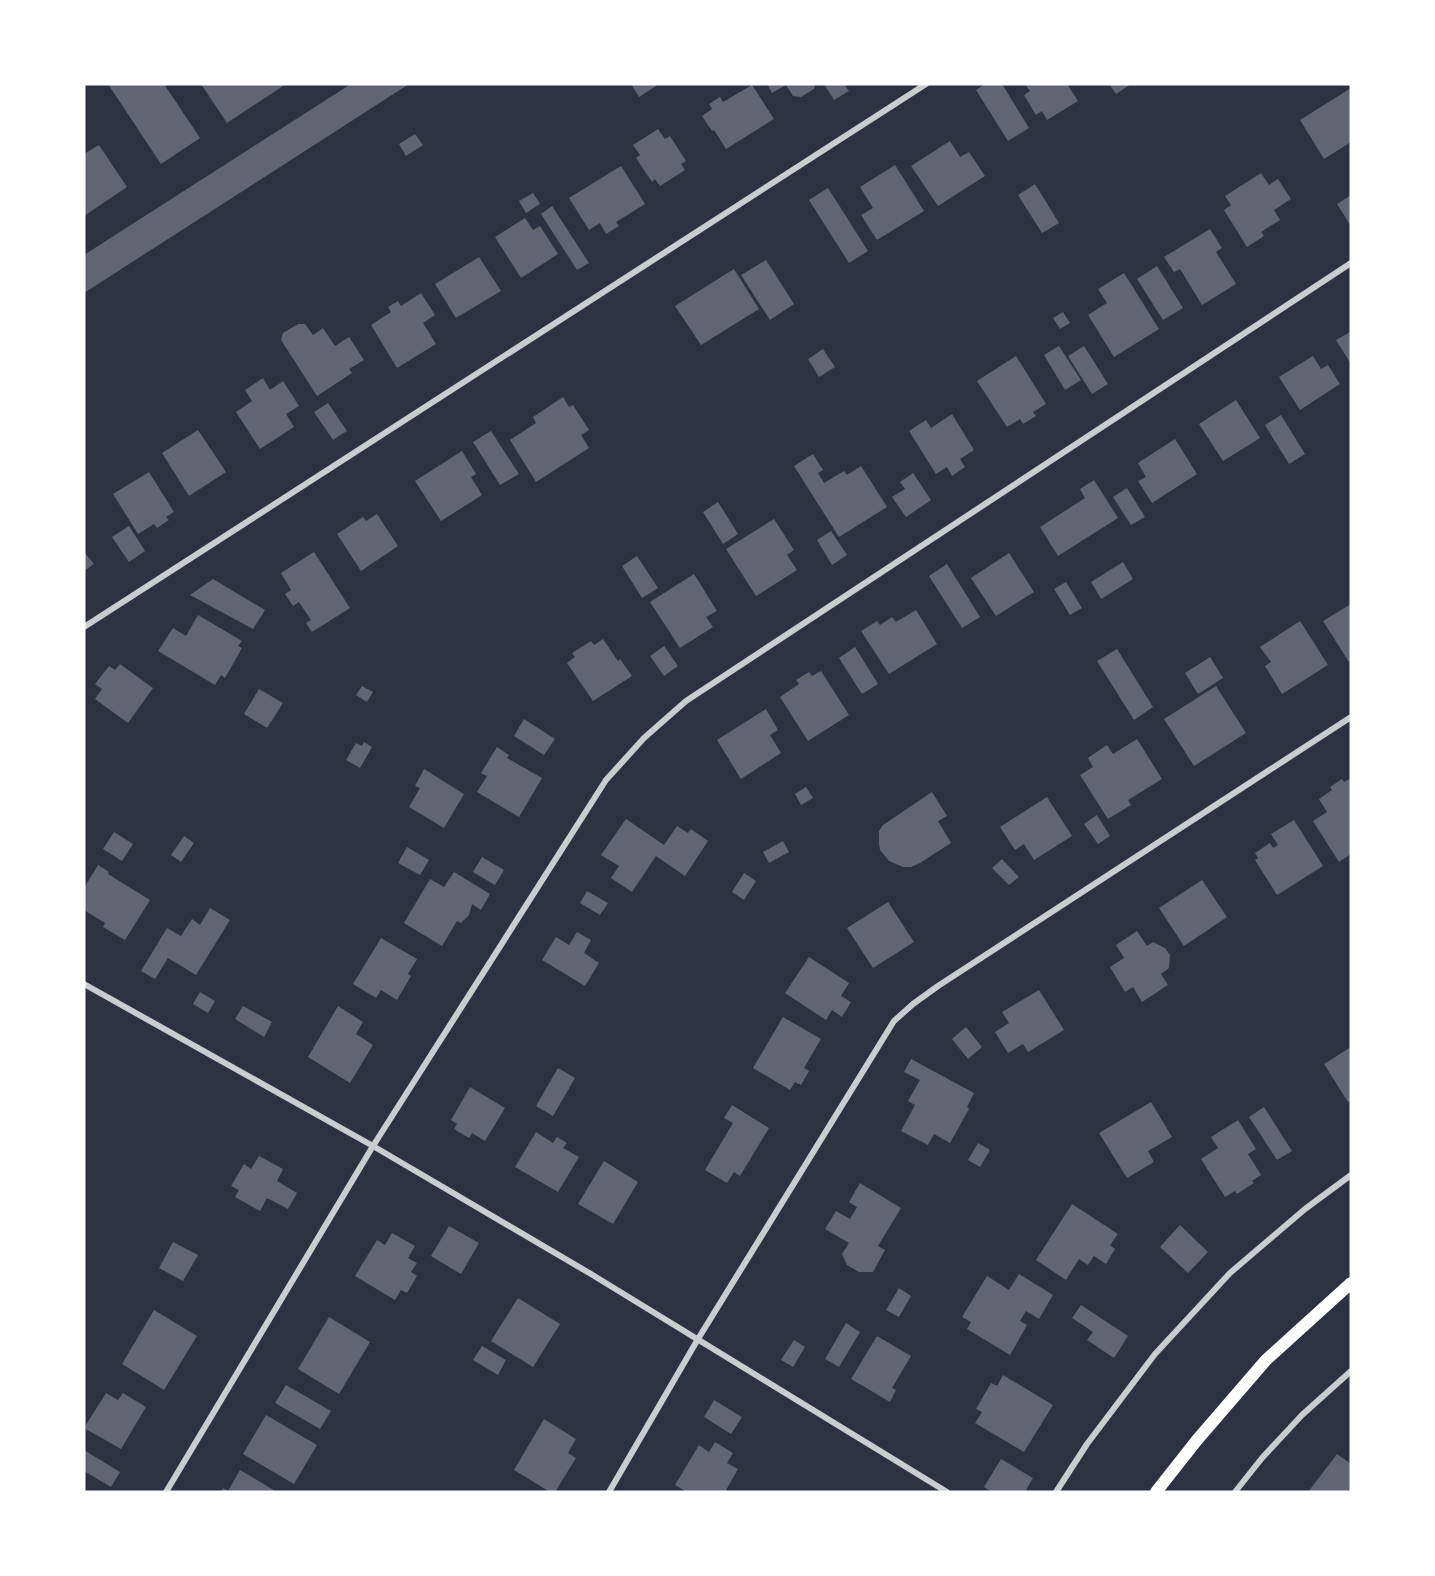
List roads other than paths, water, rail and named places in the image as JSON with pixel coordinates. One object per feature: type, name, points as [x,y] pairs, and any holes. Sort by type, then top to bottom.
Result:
[{"type":"main road","points":[[1156,1492],[1266,1360],[1351,1283]]},
{"type":"street","points":[[84,627],[926,84]]},
{"type":"street","points":[[166,1492],[373,1146],[606,780],[644,738],[686,701],[1351,263]]},
{"type":"street","points":[[609,1492],[698,1339],[894,1021],[913,1004],[938,987],[1351,717]]},
{"type":"street","points":[[84,984],[373,1146],[591,1274],[946,1492]]},
{"type":"street","points":[[1056,1492],[1087,1444],[1155,1354],[1230,1273],[1305,1209],[1351,1175]]},
{"type":"street","points":[[1235,1492],[1262,1458],[1302,1415],[1351,1371]]}]
